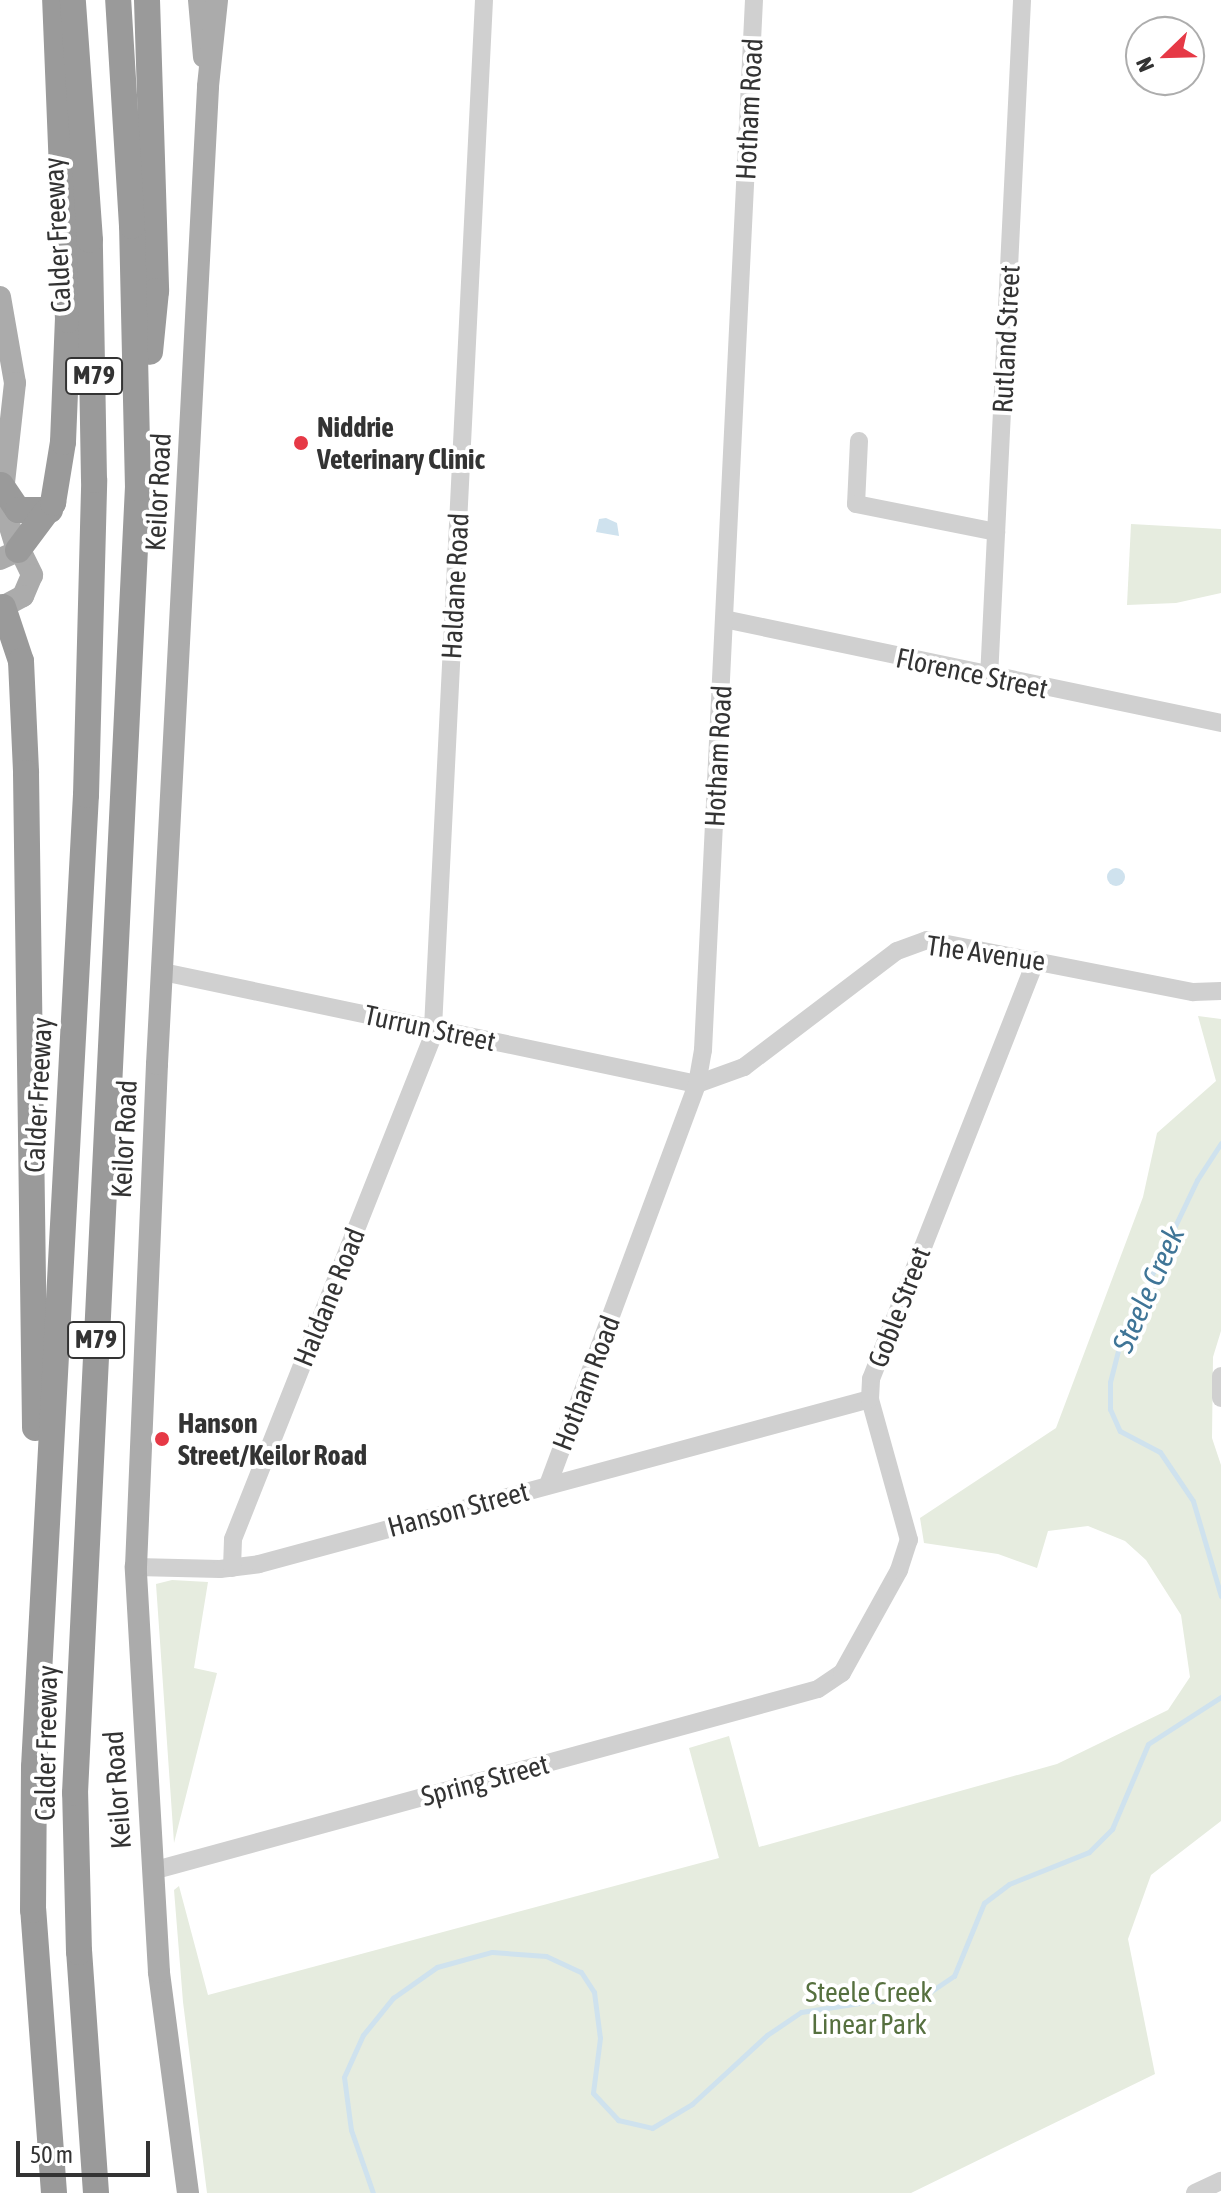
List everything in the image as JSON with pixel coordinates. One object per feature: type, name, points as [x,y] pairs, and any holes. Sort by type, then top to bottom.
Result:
[{"type":"highway","points":[[12,553],[50,510],[59,484],[68,360],[55,0]]},
{"type":"highway","name":"Calder Freeway","points":[[54,2193],[33,1910],[38,1638],[93,608],[93,318],[73,0]]},
{"type":"highway","name":"Calder Freeway","points":[[96,2193],[79,1952],[75,1793],[138,488],[132,226],[118,0]]},
{"type":"highway","points":[[138,488],[156,291],[147,0]]},
{"type":"highway","points":[[1,485],[18,510],[50,510]]},
{"type":"highway","points":[[1,611],[19,651],[27,801],[38,1638]]},
{"type":"highway","points":[[33,1910],[31,2049],[39,2193]]},
{"type":"highway","points":[[79,1952],[114,2193]]},
{"type":"main road","name":"Keilor Road","points":[[199,0],[208,86]]},
{"type":"main road","name":"Keilor Road","points":[[188,2193],[167,2055],[152,1871],[136,1567],[208,86],[217,0]]},
{"type":"main road","points":[[0,297],[15,365],[4,430],[3,514],[12,553],[29,559],[31,580],[19,599],[1,611]]},
{"type":"street","name":"Haldane Road","points":[[232,1568],[233,1539],[435,1028],[484,0]]},
{"type":"street","name":"Hotham Road","points":[[548,1485],[697,1084],[703,1050],[754,0]]},
{"type":"street","name":"Rutland Street","points":[[989,678],[1022,0]]},
{"type":"street","points":[[859,441],[856,504],[996,532]]},
{"type":"street","name":"Florence Street","points":[[724,619],[989,678],[1221,723]]},
{"type":"street","name":"The Avenue","points":[[697,1084],[744,1067],[912,943],[941,942],[1193,992],[1221,991]]},
{"type":"street","name":"Goble Street","points":[[818,1689],[842,1673],[899,1570],[909,1540],[870,1399],[878,1360],[1036,960]]},
{"type":"street","name":"Turrun Street","points":[[163,972],[697,1084]]},
{"type":"street","points":[[1221,1376],[1221,1398]]},
{"type":"street","name":"Hanson Street","points":[[136,1567],[232,1568],[870,1399]]},
{"type":"street","name":"Spring Street","points":[[152,1871],[818,1689]]},
{"type":"street","points":[[1195,2193],[1221,2181]]},
{"type":"green space","points":[[1131,524],[1221,529],[1221,593],[1176,603],[1127,605]]},
{"type":"green space","name":"Steele Creek Linear Park","points":[[1198,1016],[1221,1019],[1221,1331],[1213,1357],[1212,1438],[1221,1465],[1221,1821],[1151,1875],[1128,1939],[1155,2074],[911,2193],[207,2193],[183,2002],[174,1890],[179,1886],[208,1995],[719,1858],[689,1748],[729,1736],[759,1847],[1057,1764],[1168,1710],[1190,1677],[1181,1615],[1146,1560],[1125,1541],[1088,1526],[1048,1531],[1037,1568],[998,1554],[924,1543],[920,1518],[1056,1428],[1143,1197],[1157,1133],[1216,1081]]},
{"type":"green space","points":[[172,1580],[208,1582],[194,1668],[217,1673],[174,1843],[156,1584]]},
{"type":"water","points":[[606,518],[617,523],[619,536],[596,532],[599,519]]},
{"type":"water","points":[[1116,868],[1123,870],[1123,884],[1116,886],[1109,884],[1107,877],[1109,870]]},
{"type":"waterway","name":"Steele Creek","points":[[1221,1143],[1197,1180],[1121,1339],[1110,1382],[1110,1409],[1120,1431],[1160,1452],[1193,1501],[1221,1596]]},
{"type":"waterway","name":"Steele Creek","points":[[373,2193],[351,2130],[344,2077],[363,2035],[393,1998],[437,1967],[492,1952],[546,1956],[581,1972],[594,1992],[600,2038],[593,2093],[618,2120],[652,2128],[692,2104],[767,2035],[801,2012],[930,1992],[954,1976],[984,1903],[1009,1884],[1089,1852],[1112,1829],[1148,1744],[1221,1697]]},
{"type":"place","name":"Niddrie Veterinary Clinic","points":[[301,443]]},
{"type":"place","name":"Hanson Street/Keilor Road","points":[[162,1439]]}]
